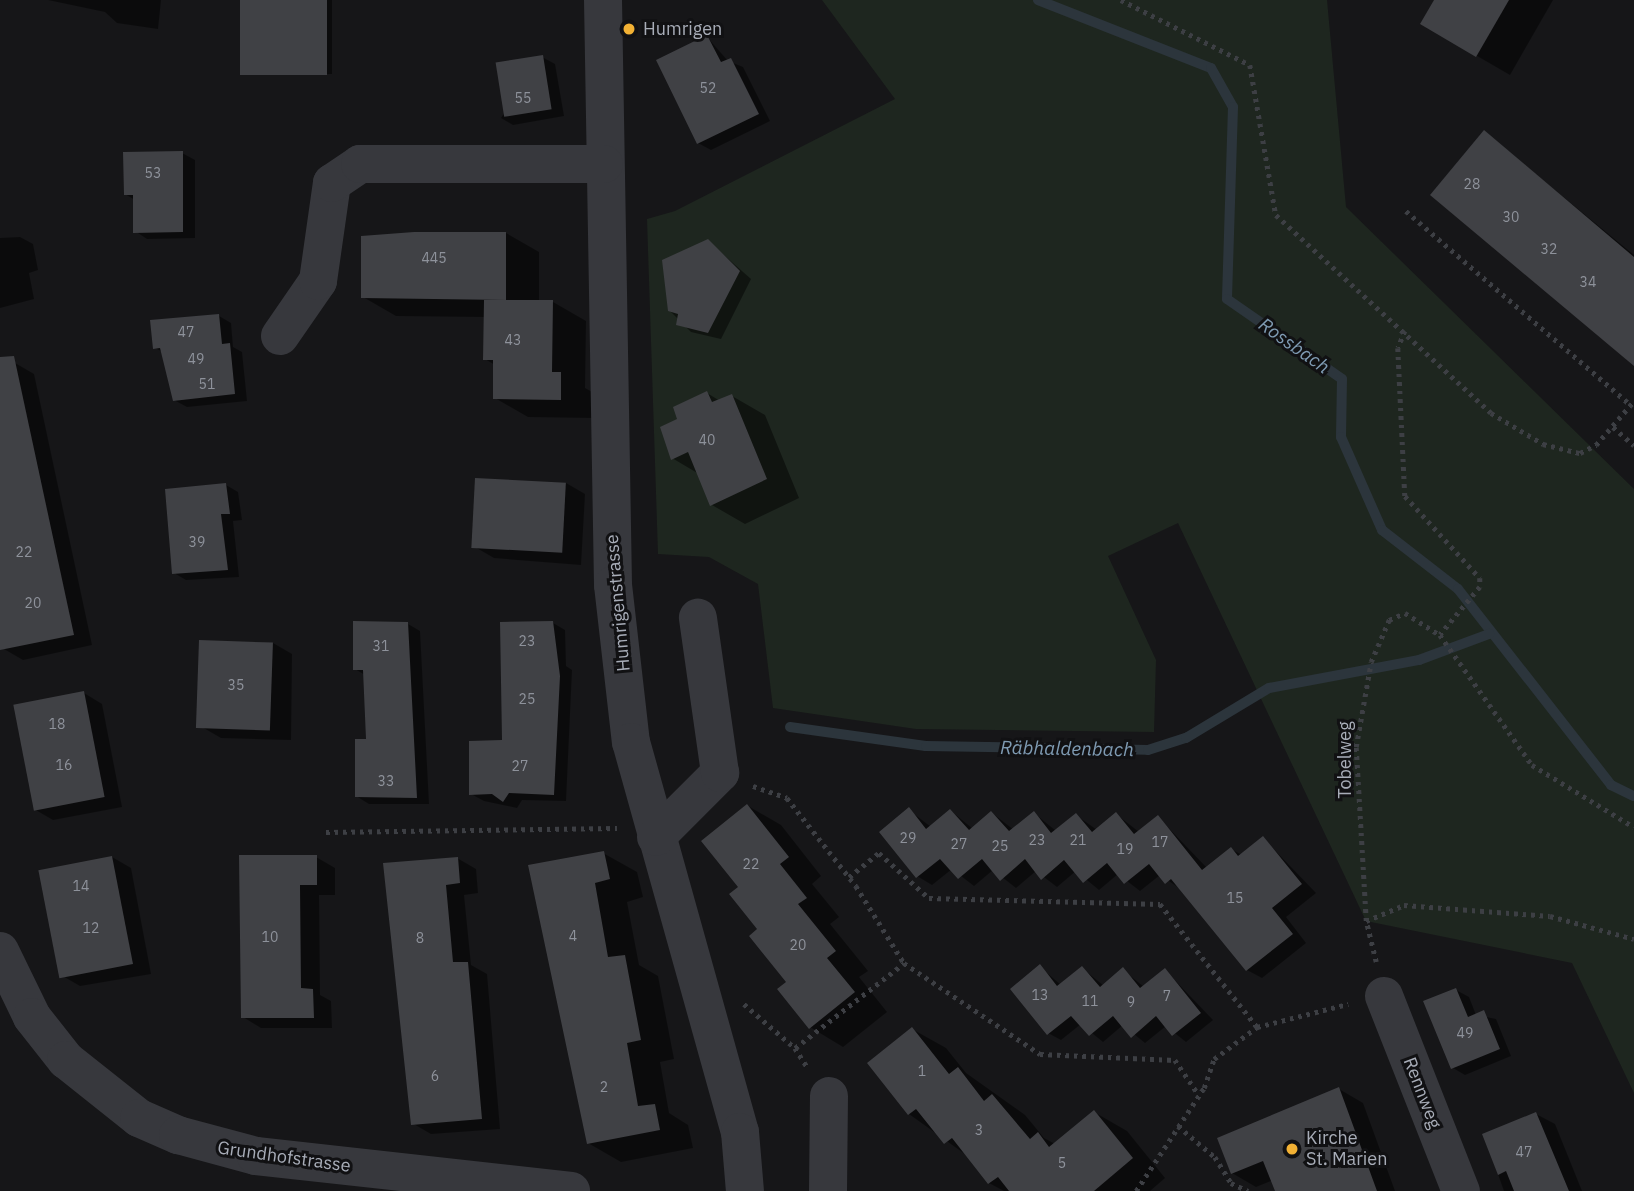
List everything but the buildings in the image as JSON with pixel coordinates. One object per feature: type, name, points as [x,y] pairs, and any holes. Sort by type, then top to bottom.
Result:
[{"type":"street","name":"Humrigenstrasse","points":[[603,0],[613,585],[640,832],[737,1119],[745,1191]]},
{"type":"street","points":[[280,336],[318,281],[332,183],[360,164],[604,164]]},
{"type":"street","points":[[640,832],[720,774],[698,618]]},
{"type":"street","name":"Grundhofstrasse","points":[[0,951],[32,1017],[66,1060],[139,1118],[178,1135],[256,1156],[571,1191]]},
{"type":"street","name":"Rennweg","points":[[1384,996],[1461,1191]]},
{"type":"street","points":[[828,1191],[829,1097]]},
{"type":"path","points":[[1121,0],[1250,65],[1276,215],[1491,413],[1544,444],[1580,453],[1613,427],[1632,403],[1406,211]]},
{"type":"path","points":[[1405,331],[1398,348],[1405,496],[1480,578],[1480,587],[1440,635]]},
{"type":"path","points":[[1613,427],[1634,445]]},
{"type":"path","name":"Tobelweg","points":[[1384,996],[1366,921],[1356,747],[1371,662],[1389,620],[1405,613],[1440,635],[1532,765],[1634,827]]},
{"type":"path","points":[[720,774],[788,798],[849,877],[904,963],[1040,1054],[1175,1060],[1199,1095]]},
{"type":"path","points":[[326,832],[640,832]]},
{"type":"path","points":[[849,877],[879,853],[929,898],[1160,904],[1257,1027]]},
{"type":"path","points":[[1366,921],[1404,905],[1550,915],[1634,939]]},
{"type":"path","points":[[735,997],[794,1048],[904,963]]},
{"type":"path","points":[[1136,1191],[1199,1095],[1214,1059],[1257,1027],[1384,996]]},
{"type":"path","points":[[1178,1126],[1214,1157],[1231,1183],[1248,1191]]},
{"type":"shaded area","points":[[822,0],[1327,0],[1346,207],[1634,489],[1634,1093],[1572,963],[1366,921],[1178,523],[1108,556],[1156,660],[1154,732],[916,729],[773,708],[758,584],[709,557],[658,554],[647,219],[675,211],[895,99]]},
{"type":"waterway","name":"Rossbach","points":[[1038,0],[1211,68],[1233,107],[1227,299],[1342,379],[1341,437],[1382,530],[1458,589],[1611,785],[1634,796]]},
{"type":"waterway","name":"Räbhaldenbach","points":[[790,727],[926,746],[1148,750],[1186,738],[1269,688],[1419,660],[1489,634]]},
{"type":"place","name":"Humrigen","points":[[629,29]]},
{"type":"place","name":"Kirche St. Marien","points":[[1292,1149]]}]
